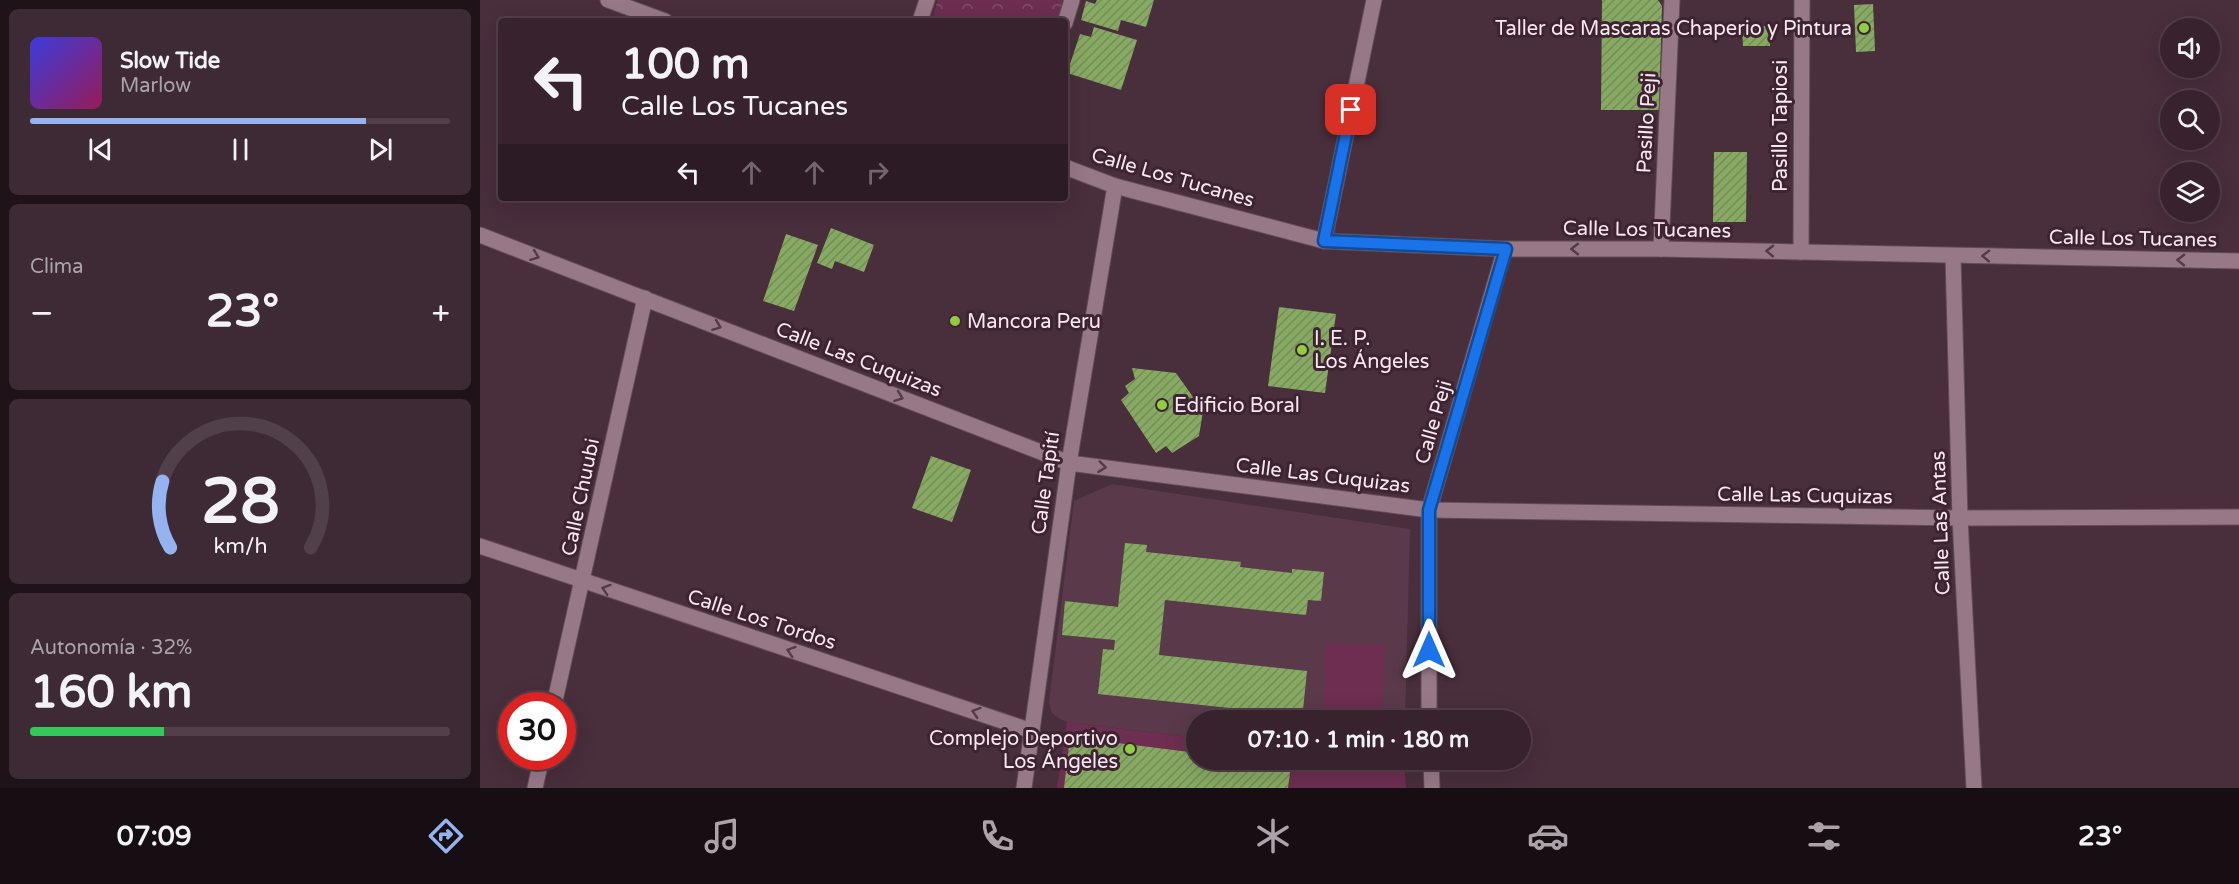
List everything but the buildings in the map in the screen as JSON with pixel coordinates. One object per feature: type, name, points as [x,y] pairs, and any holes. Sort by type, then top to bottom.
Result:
[{"type":"street","points":[[608,0],[657,18]]},
{"type":"street","points":[[921,18],[927,0]]},
{"type":"street","points":[[1067,18],[1072,0]]},
{"type":"street","points":[[1324,241],[1374,0]]},
{"type":"street","name":"Pasillo Peji","points":[[1661,249],[1672,0]]},
{"type":"street","name":"Pasillo Tapiosi","points":[[1801,252],[1802,0]]},
{"type":"street","name":"Calle Los Tucanes","points":[[1068,168],[1115,186],[1324,241],[1506,249],[1661,249],[2239,261]]},
{"type":"street","name":"Calle Tapití","points":[[1024,788],[1069,463],[1115,186]]},
{"type":"street","name":"Calle Las Cuquizas","points":[[480,235],[1069,463],[1429,510],[1960,518],[2239,517]]},
{"type":"street","name":"Calle Peji","points":[[1429,710],[1429,510],[1506,249]]},
{"type":"street","name":"Calle Las Antas","points":[[1953,256],[1960,518],[1974,788]]},
{"type":"street","name":"Calle Chuubi","points":[[557,692],[645,298]]},
{"type":"street","name":"Calle Los Tordos","points":[[480,546],[1032,731]]},
{"type":"street","points":[[535,788],[539,770]]},
{"type":"street","points":[[1431,770],[1432,788]]},
{"type":"shaded area","points":[[1112,484],[1410,529],[1405,710],[1186,710],[1186,737],[1067,722],[1058,718],[1052,713],[1049,703],[1074,501]]},
{"type":"green space","points":[[938,0],[1064,0],[1058,18],[932,18]]},
{"type":"green space","points":[[1326,643],[1385,645],[1382,710],[1323,710]]},
{"type":"green space","name":"Complejo Deportivo Los Ángeles","points":[[1067,722],[1186,737],[1186,770],[1405,770],[1406,788],[1057,788]]},
{"type":"place","name":"Taller de Mascaras Chaperio y Pintura","points":[[1864,28]]},
{"type":"place","name":"Mancora Peru","points":[[955,321]]},
{"type":"place","name":"I. E. P. Los Ángeles","points":[[1302,350]]},
{"type":"place","name":"Edificio Boral","points":[[1162,405]]},
{"type":"place","name":"Complejo Deportivo Los Ángeles","points":[[1130,749]]},
{"type":"route","points":[[1351,110],[1324,241],[1506,249],[1429,510],[1429,650]]}]
